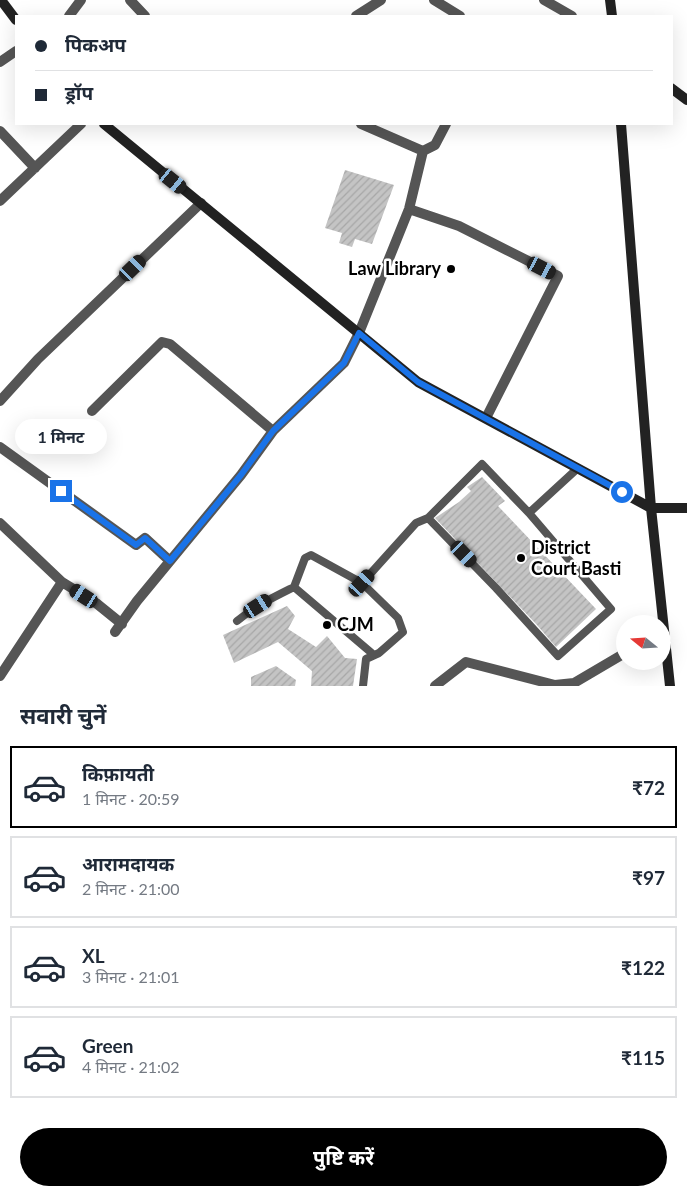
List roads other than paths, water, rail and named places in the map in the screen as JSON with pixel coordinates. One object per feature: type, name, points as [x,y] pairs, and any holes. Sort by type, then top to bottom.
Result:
[{"type":"street","points":[[1,0],[15,19]]},
{"type":"street","points":[[70,15],[81,0]]},
{"type":"street","points":[[130,0],[144,15]]},
{"type":"street","points":[[358,15],[381,0]]},
{"type":"street","points":[[434,0],[458,15]]},
{"type":"street","points":[[544,0],[570,15]]},
{"type":"street","points":[[610,0],[612,15]]},
{"type":"street","points":[[0,62],[15,52]]},
{"type":"street","points":[[673,90],[687,100]]},
{"type":"street","points":[[0,201],[80,125]]},
{"type":"street","points":[[105,125],[418,382],[651,508],[687,508]]},
{"type":"street","points":[[363,125],[423,151]]},
{"type":"street","points":[[0,523],[62,582],[96,603],[119,628],[137,601],[241,475],[273,431],[344,363],[359,333],[409,209],[423,151],[435,145],[445,125]]},
{"type":"street","points":[[621,125],[651,508],[662,615]]},
{"type":"street","points":[[0,131],[34,168]]},
{"type":"street","points":[[0,401],[38,359],[201,203]]},
{"type":"street","points":[[409,209],[459,226],[558,276],[486,418]]},
{"type":"street","points":[[92,412],[162,342],[170,344],[273,431]]},
{"type":"street","points":[[0,447],[136,545],[145,538],[170,561]]},
{"type":"street","points":[[0,676],[62,582]]},
{"type":"street","points":[[442,684],[466,662],[554,686],[573,684],[616,658]]},
{"type":"street","points":[[668,670],[670,686]]},
{"type":"lane","points":[[362,583],[416,523],[428,518],[482,464],[529,513],[611,609],[558,656],[428,518]]},
{"type":"lane","points":[[529,513],[578,468]]},
{"type":"lane","points":[[237,621],[269,599],[294,587],[306,558],[311,555],[362,583],[398,618],[403,632],[374,656],[366,659],[363,686]]},
{"type":"lane","points":[[294,587],[374,656]]},
{"type":"place","name":"Law Library","points":[[451,269]]},
{"type":"place","name":"District Court Basti","points":[[521,558]]},
{"type":"place","name":"CJM","points":[[327,625]]}]
